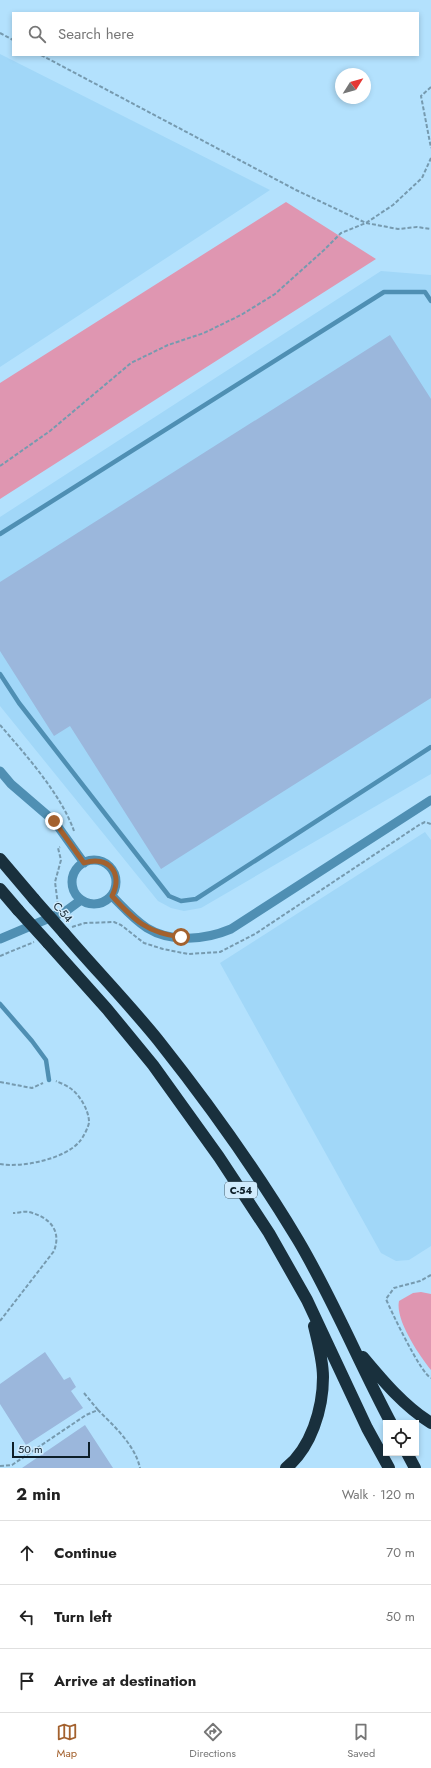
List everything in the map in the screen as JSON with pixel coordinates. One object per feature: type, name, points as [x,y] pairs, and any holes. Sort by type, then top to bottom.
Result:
[{"type":"highway","name":"C-54","points":[[0,859],[34,899],[65,931],[157,1039],[212,1111],[267,1191],[298,1241],[333,1304],[390,1420]]},
{"type":"highway","name":"C-54","points":[[0,889],[42,942],[107,1009],[154,1065],[219,1156],[269,1233],[307,1300],[368,1428],[389,1468]]},
{"type":"highway","points":[[286,1468],[301,1451],[311,1433],[321,1396],[323,1376],[307,1300]]},
{"type":"highway","points":[[350,1341],[384,1383],[431,1423]]},
{"type":"highway","points":[[409,1456],[416,1468]]},
{"type":"street","points":[[0,771],[11,784],[54,821],[84,863]]},
{"type":"street","points":[[112,896],[128,914],[147,928],[162,935],[195,938],[214,936],[231,929],[431,800]]},
{"type":"street","points":[[91,860],[98,860],[106,863],[112,868],[117,882],[116,889],[112,896],[101,904],[94,905],[81,900],[76,894],[72,880],[78,867],[91,860]]},
{"type":"street","points":[[0,939],[66,911],[81,900]]},
{"type":"lane","points":[[0,534],[384,292],[425,292],[431,302]]},
{"type":"lane","points":[[0,674],[19,703],[169,896],[181,901],[196,898],[431,747]]},
{"type":"lane","points":[[0,1004],[32,1041],[46,1060],[49,1080]]},
{"type":"path","points":[[0,33],[12,39]]},
{"type":"path","points":[[43,56],[296,190],[366,223],[398,229],[417,227],[431,229]]},
{"type":"path","points":[[431,87],[421,96],[431,148]]},
{"type":"path","points":[[0,466],[50,431],[131,363],[168,345],[204,333],[241,315],[275,294],[341,234],[366,223],[393,205],[422,178],[431,158]]},
{"type":"path","points":[[0,725],[35,767],[62,805],[73,829]]},
{"type":"path","points":[[65,931],[85,923],[114,922],[144,943],[163,949],[188,954],[220,952],[255,934],[419,825],[425,822],[431,824]]},
{"type":"path","points":[[56,893],[55,882],[61,860],[58,848]]},
{"type":"path","points":[[0,956],[42,942]]},
{"type":"path","points":[[0,1082],[32,1088],[52,1079],[70,1088],[85,1105],[89,1122],[80,1141],[63,1153],[41,1162],[8,1165],[0,1164]]},
{"type":"path","points":[[0,1320],[54,1251],[58,1240],[56,1230],[46,1219],[28,1212],[13,1213]]},
{"type":"path","points":[[431,1275],[420,1281],[394,1288],[386,1299],[418,1362],[428,1377],[431,1378]]},
{"type":"path","points":[[84,1393],[98,1410],[119,1431],[138,1460],[140,1468]]},
{"type":"path","points":[[0,1466],[12,1465],[86,1415],[98,1410]]},
{"type":"shaded area","points":[[0,54],[270,190],[0,367]]},
{"type":"shaded area","points":[[286,202],[376,259],[0,499],[0,383]]},
{"type":"shaded area","points":[[381,271],[431,275],[431,774],[201,908],[184,911],[171,908],[158,901],[0,706],[0,517]]},
{"type":"shaded area","points":[[425,832],[431,840],[431,1246],[409,1260],[396,1261],[381,1253],[220,963]]},
{"type":"shaded area","points":[[421,1292],[431,1294],[431,1370],[420,1356],[409,1337],[404,1327],[399,1309],[399,1301],[413,1293]]},
{"type":"building","points":[[390,335],[431,399],[431,698],[161,869],[70,726],[54,736],[0,651],[0,582]]},
{"type":"building","points":[[45,1352],[64,1380],[70,1377],[76,1387],[71,1391],[83,1408],[26,1445],[0,1404],[0,1384]]},
{"type":"building","points":[[85,1425],[113,1468],[22,1468]]},
{"type":"route","points":[[54,821],[84,863],[91,860],[98,860],[106,863],[112,868],[117,882],[116,889],[112,896],[128,914],[147,928],[162,935],[181,937]]}]
